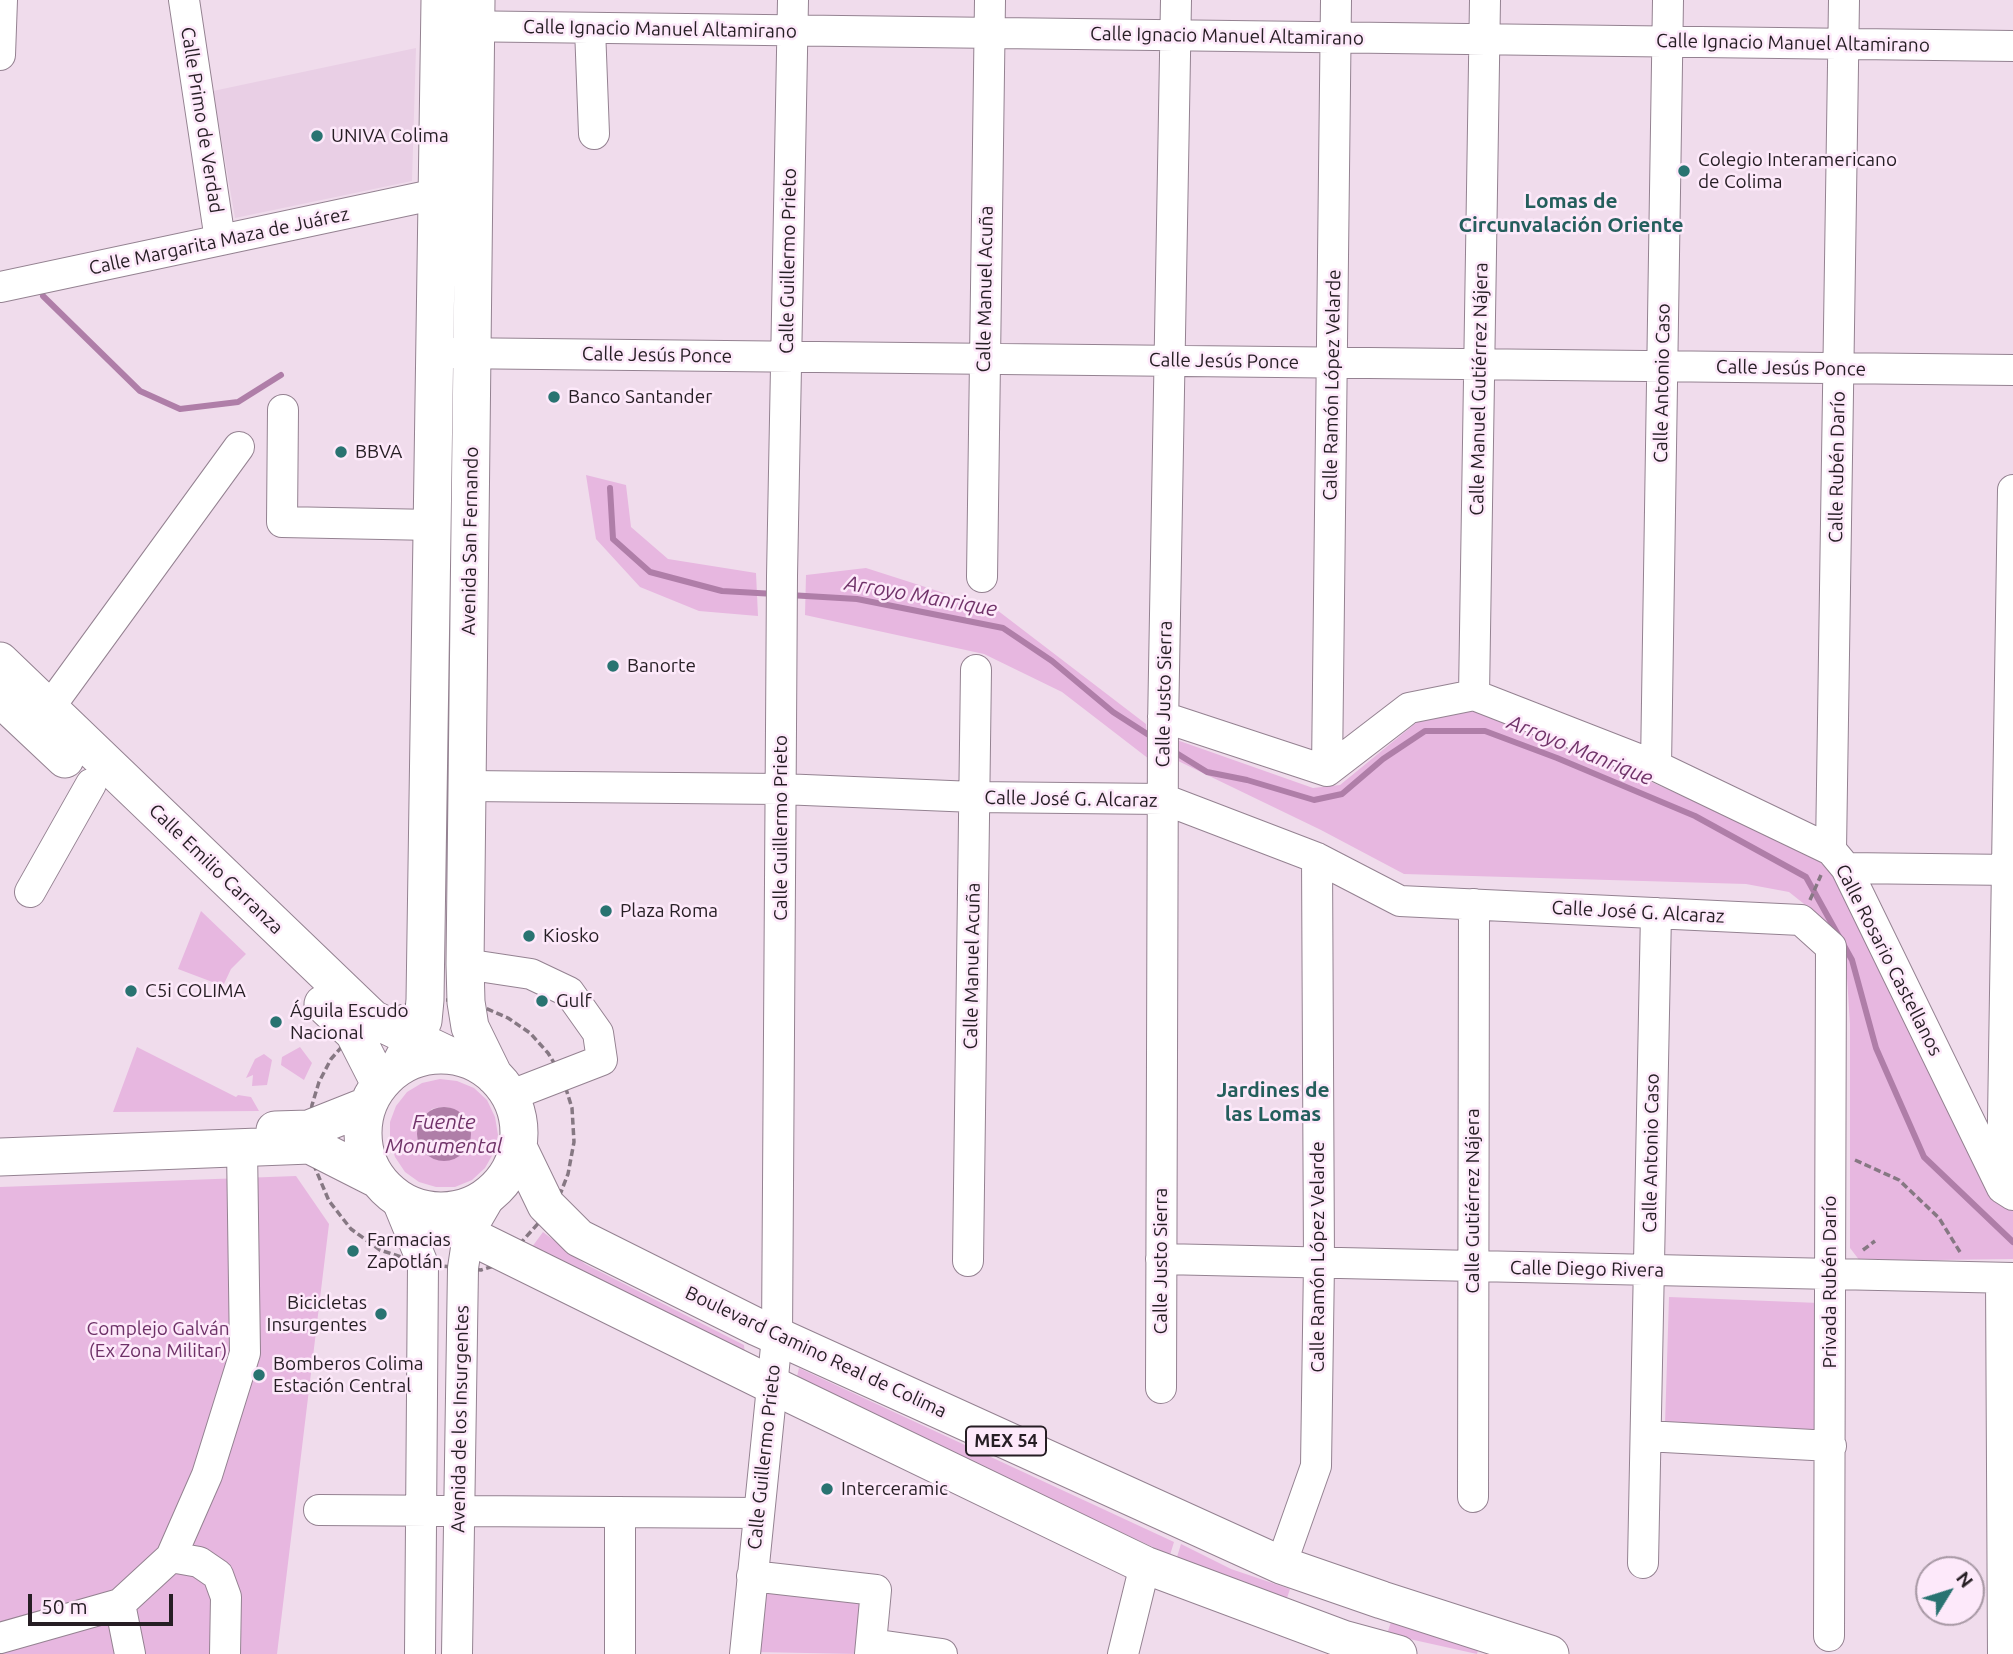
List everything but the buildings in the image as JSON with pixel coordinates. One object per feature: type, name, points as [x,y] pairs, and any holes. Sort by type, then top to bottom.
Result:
[{"type":"main road","name":"Avenida San Fernando","points":[[390,1074],[423,1020],[425,1000],[438,194],[458,13]]},
{"type":"main road","name":"Avenida San Fernando","points":[[458,13],[472,353],[466,1002],[470,1027],[501,1086]]},
{"type":"main road","points":[[431,651],[469,649]]},
{"type":"main road","name":"Calle Emilio Carranza","points":[[0,661],[363,1026],[390,1074]]},
{"type":"main road","name":"Calle Emilio Carranza","points":[[0,698],[363,1026],[390,1074]]},
{"type":"main road","points":[[0,1139],[310,1137],[398,1195],[446,1212],[471,1206],[493,1192],[509,1172],[518,1147],[518,1121],[501,1086],[472,1062],[448,1055],[422,1057],[390,1074],[310,1137],[242,1147],[0,1157]]},
{"type":"main road","points":[[390,1074],[362,1131],[366,1156],[398,1195]]},
{"type":"main road","name":"Boulevard Camino Real de Colima","points":[[518,1147],[546,1205],[579,1238],[777,1337],[1280,1565],[1550,1654]]},
{"type":"main road","name":"MEX 54","points":[[398,1195],[466,1251],[510,1255],[1145,1565],[1300,1622],[1361,1649]]},
{"type":"main road","points":[[1300,1622],[1311,1616],[1320,1605],[1324,1589],[1322,1579]]},
{"type":"main road","points":[[1361,1649],[1363,1621],[1368,1610],[1382,1600]]},
{"type":"street","name":"Calle Primo de Verdad","points":[[184,0],[220,240]]},
{"type":"street","name":"Calle Guillermo Prieto","points":[[745,1654],[777,1337],[782,576],[793,0]]},
{"type":"street","name":"Calle Manuel Acuña","points":[[982,578],[990,0]]},
{"type":"street","name":"Calle Justo Sierra","points":[[1161,1388],[1163,721],[1176,0]]},
{"type":"street","name":"Calle Ramón López Velarde","points":[[1327,771],[1336,0]]},
{"type":"street","name":"Calle Manuel Gutiérrez Nájera","points":[[1474,695],[1485,0]]},
{"type":"street","name":"Calle Antonio Caso","points":[[1656,766],[1668,0]]},
{"type":"street","name":"Calle Rubén Darío","points":[[1833,865],[1844,0]]},
{"type":"street","points":[[0,55],[2,9]]},
{"type":"street","name":"Calle Ignacio Manuel Altamirano","points":[[458,13],[590,28],[2013,46]]},
{"type":"street","points":[[590,28],[594,134]]},
{"type":"street","name":"Calle Margarita Maza de Juárez","points":[[6,286],[438,194]]},
{"type":"street","name":"Calle Jesús Ponce","points":[[435,353],[2013,370]]},
{"type":"street","points":[[283,410],[282,522],[433,525]]},
{"type":"street","points":[[48,708],[239,447]]},
{"type":"street","points":[[2008,1192],[2013,490]]},
{"type":"street","name":"Calle Manuel Acuña","points":[[968,1261],[976,670]]},
{"type":"street","points":[[1163,721],[1327,771],[1409,708],[1474,695]]},
{"type":"street","name":"Calle Rosario Castellanos","points":[[1474,695],[1656,766],[1833,865],[2008,1192]]},
{"type":"street","points":[[30,892],[91,783]]},
{"type":"street","name":"Calle José G. Alcaraz","points":[[467,786],[781,789],[974,797],[1163,789],[1317,858],[1400,901],[1801,920],[1816,934]]},
{"type":"street","name":"Calle Ramón López Velarde","points":[[1280,1565],[1316,1466],[1319,1263],[1317,858]]},
{"type":"street","points":[[1833,865],[2010,870]]},
{"type":"street","name":"Calle Gutiérrez Nájera","points":[[1473,1497],[1474,904]]},
{"type":"street","name":"Calle Antonio Caso","points":[[1643,1563],[1656,913]]},
{"type":"street","name":"Privada Rubén Darío","points":[[1816,934],[1831,947],[1829,1636]]},
{"type":"street","points":[[466,964],[531,974],[569,992],[598,1032],[602,1060],[562,1076],[501,1086]]},
{"type":"street","points":[[0,1638],[120,1604],[171,1558],[207,1475],[245,1353],[242,1147]]},
{"type":"street","name":"Avenida de los Insurgentes","points":[[457,1654],[458,1511],[466,1251],[493,1192]]},
{"type":"street","name":"Avenida de los Insurgentes","points":[[398,1195],[423,1264],[420,1654]]},
{"type":"street","name":"Calle Diego Rivera","points":[[1161,1259],[1997,1278]]},
{"type":"street","points":[[1997,1278],[2008,1557],[2003,1654]]},
{"type":"street","points":[[1646,1436],[1831,1446]]},
{"type":"street","points":[[319,1510],[759,1513]]},
{"type":"street","points":[[620,1512],[620,1654]]},
{"type":"street","points":[[171,1558],[199,1562],[218,1575],[226,1597],[225,1654]]},
{"type":"street","points":[[1123,1654],[1145,1565]]},
{"type":"street","points":[[752,1576],[876,1590],[870,1649],[942,1654]]},
{"type":"street","points":[[120,1604],[130,1654]]},
{"type":"path","points":[[1808,905],[1833,865]]},
{"type":"path","points":[[425,1000],[466,1002],[500,1014],[530,1033],[548,1053],[562,1076],[572,1108],[574,1142],[568,1174],[561,1192],[551,1209],[510,1255],[500,1264],[481,1270],[466,1251],[423,1264],[380,1250],[351,1229],[329,1201],[314,1168],[310,1137],[312,1105],[319,1082],[331,1059],[363,1026],[397,1007],[425,1000]]},
{"type":"path","points":[[1830,1148],[1899,1180],[1997,1278]]},
{"type":"shaded area","name":"UNIVA Colima","points":[[416,48],[412,181],[235,218],[213,91]]},
{"type":"green space","points":[[586,475],[626,485],[631,527],[668,559],[756,573],[758,616],[699,611],[640,587],[596,539]]},
{"type":"green space","points":[[866,568],[997,610],[1146,724],[1149,759],[1062,692],[984,654],[805,615],[806,575]]},
{"type":"green space","points":[[1453,711],[1495,712],[1812,854],[1838,880],[1995,1197],[2013,1210],[2013,1259],[1860,1261],[1850,1248],[1850,1024],[1846,962],[1833,936],[1813,911],[1789,892],[1746,884],[1404,874],[1321,830],[1174,759],[1174,739],[1313,788],[1340,785],[1417,722]]},
{"type":"green space","points":[[201,911],[246,954],[231,969],[223,986],[178,969]]},
{"type":"green space","points":[[137,1047],[236,1097],[251,1097],[259,1111],[113,1112]]},
{"type":"green space","points":[[300,1047],[312,1063],[304,1080],[281,1065],[282,1057]]},
{"type":"green space","points":[[264,1054],[272,1060],[267,1085],[252,1086],[253,1075],[246,1078],[255,1059]]},
{"type":"green space","points":[[440,1079],[457,1081],[474,1088],[487,1100],[495,1117],[498,1135],[494,1152],[485,1168],[472,1180],[455,1187],[436,1187],[419,1182],[405,1172],[395,1157],[390,1140],[390,1122],[396,1106],[407,1092],[422,1083]],"holes":[[[449,1107],[469,1122],[470,1141],[420,1146],[417,1138],[420,1122],[432,1109]]]},
{"type":"green space","name":"Complejo Galván (Ex Zona Militar)","points":[[296,1176],[329,1224],[277,1654],[0,1654],[0,1187]]},
{"type":"green space","points":[[543,1232],[585,1264],[744,1345],[745,1356],[532,1247]]},
{"type":"green space","points":[[1669,1297],[1819,1303],[1815,1430],[1665,1425]]},
{"type":"green space","points":[[799,1368],[1174,1542],[1170,1555],[796,1381]]},
{"type":"green space","points":[[1181,1544],[1231,1569],[1290,1589],[1286,1601],[1177,1557]]},
{"type":"green space","points":[[764,1585],[865,1597],[859,1654],[756,1652]]},
{"type":"green space","points":[[1391,1622],[1478,1650],[1477,1654],[1387,1634]]},
{"type":"water","name":"Fuente Monumental","points":[[444,1107],[463,1115],[471,1134],[463,1153],[444,1161],[425,1153],[417,1134],[425,1115]]},
{"type":"waterway","name":"Arroyo Manrique","points":[[43,296],[140,391],[180,409],[238,402],[281,375]]},
{"type":"waterway","name":"Arroyo Manrique","points":[[610,488],[613,539],[650,572],[722,591],[775,594]]},
{"type":"waterway","name":"Arroyo Manrique","points":[[789,595],[857,599],[1003,628],[1052,661],[1113,712],[1155,739]]},
{"type":"waterway","name":"Arroyo Manrique","points":[[1173,751],[1207,772],[1247,780],[1314,800],[1342,794],[1383,759],[1425,731],[1485,731],[1695,816],[1806,877],[1852,960],[1876,1048],[1924,1157],[2013,1242]]},
{"type":"place","name":"UNIVA Colima","points":[[317,136]]},
{"type":"place","name":"Colegio Interamericano de Colima","points":[[1684,171]]},
{"type":"place","name":"Banco Santander","points":[[554,397]]},
{"type":"place","name":"BBVA","points":[[341,452]]},
{"type":"place","name":"Banorte","points":[[613,666]]},
{"type":"place","name":"Plaza Roma","points":[[606,911]]},
{"type":"place","name":"Kiosko","points":[[529,936]]},
{"type":"place","name":"C5i COLIMA","points":[[131,991]]},
{"type":"place","name":"Gulf","points":[[542,1001]]},
{"type":"place","name":"Águila Escudo Nacional","points":[[276,1022]]},
{"type":"place","name":"Farmacias Zapotlán","points":[[353,1251]]},
{"type":"place","name":"Bicicletas Insurgentes","points":[[381,1314]]},
{"type":"place","name":"Bomberos Colima Estación Central","points":[[259,1375]]},
{"type":"place","name":"Interceramic","points":[[827,1489]]},
{"type":"district","name":"Lomas de Circunvalación Oriente","points":[[1571,213]]},
{"type":"district","name":"Jardines de las Lomas","points":[[1273,1102]]}]
